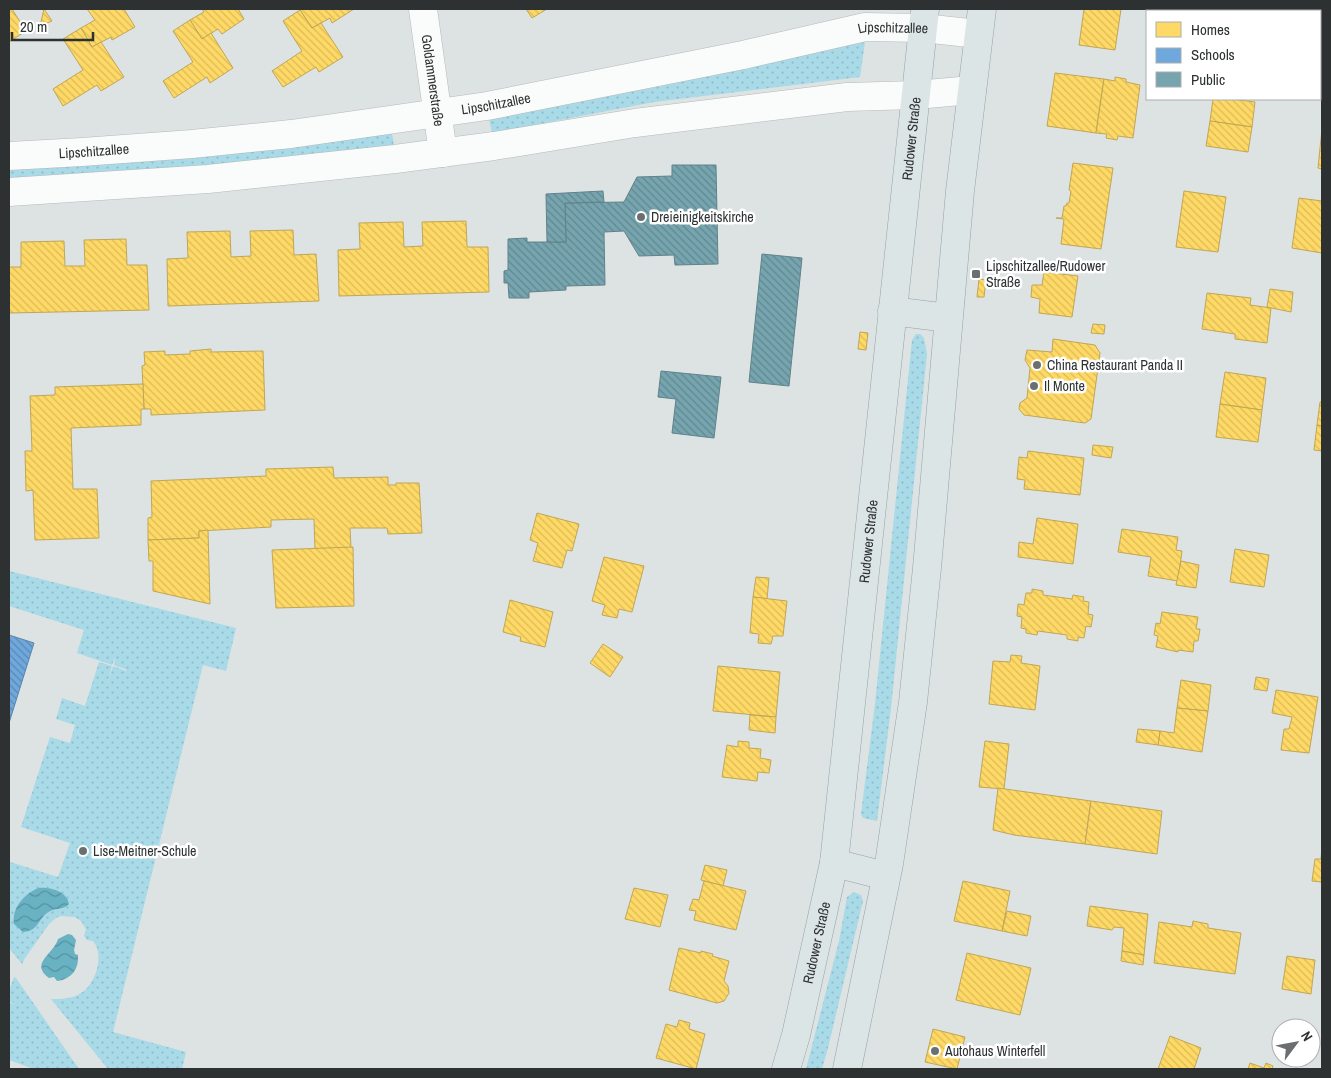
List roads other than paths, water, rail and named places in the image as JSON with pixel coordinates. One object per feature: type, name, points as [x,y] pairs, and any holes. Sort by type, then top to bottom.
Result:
[{"type":"main road","name":"Rudower Straße","points":[[786,1069],[796,1035],[834,863],[924,18]]},
{"type":"main road","points":[[847,1069],[886,876],[913,702],[960,191],[980,21]]},
{"type":"main road","points":[[892,311],[948,318]]},
{"type":"main road","points":[[834,863],[886,876]]},
{"type":"street","name":"Goldammerstraße","points":[[423,9],[443,153]]},
{"type":"street","name":"Lipschitzallee","points":[[9,156],[192,144],[291,134],[487,106],[615,82],[865,28],[924,18],[980,21]]},
{"type":"street","points":[[9,192],[208,179],[443,153],[644,122],[827,99],[916,95],[972,90]]},
{"type":"water","points":[[38,888],[48,888],[61,893],[68,900],[69,904],[64,908],[50,911],[35,928],[23,932],[14,924],[17,907],[23,898]]},
{"type":"water","points":[[68,934],[72,935],[76,940],[74,950],[75,954],[78,955],[77,965],[74,973],[67,978],[57,981],[54,977],[49,978],[43,973],[42,963],[58,939]]},
{"type":"place","name":"Dreieinigkeitskirche","points":[[641,217]]},
{"type":"place","name":"Lipschitzallee/Rudower Straße","points":[[976,274]]},
{"type":"place","name":"China Restaurant Panda II","points":[[1037,365]]},
{"type":"place","name":"Il Monte","points":[[1034,386]]},
{"type":"place","name":"Lise-Meitner-Schule","points":[[83,851]]},
{"type":"place","name":"Autohaus Winterfell","points":[[935,1051]]}]
